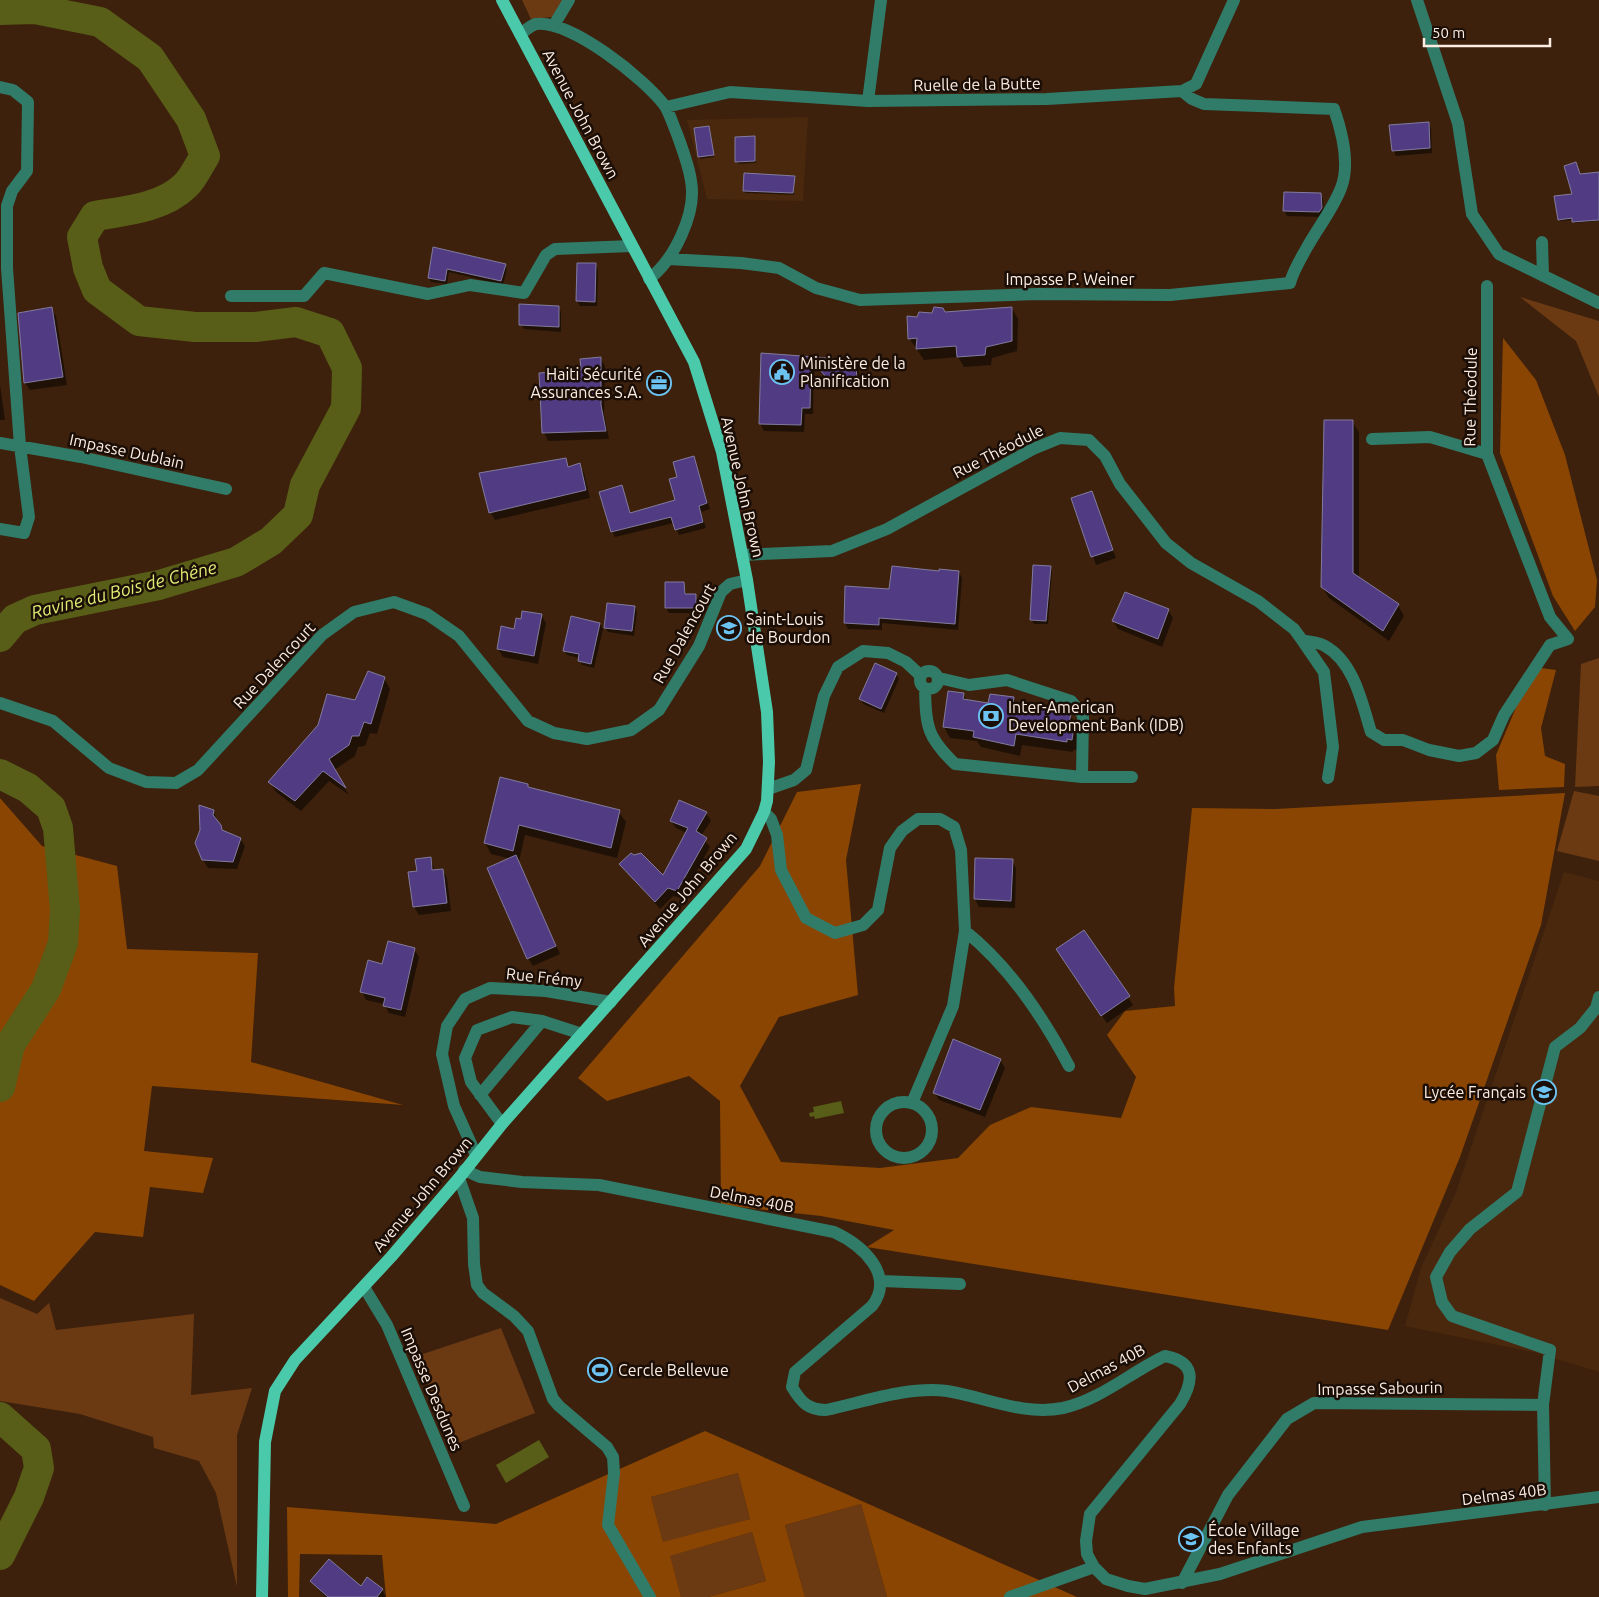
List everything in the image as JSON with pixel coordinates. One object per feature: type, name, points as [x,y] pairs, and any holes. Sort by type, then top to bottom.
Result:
[{"type":"main road","name":"Avenue John Brown","points":[[262,1597],[265,1442],[275,1391],[295,1360],[364,1287],[462,1174],[502,1124],[746,848],[764,812],[768,789],[768,712],[747,580],[722,452],[694,362],[502,0]]},
{"type":"street","points":[[554,25],[569,0]]},
{"type":"street","points":[[868,101],[881,0]]},
{"type":"street","points":[[1182,91],[1196,84],[1234,0]]},
{"type":"street","points":[[1417,0],[1458,123],[1472,214],[1500,254],[1599,303]]},
{"type":"street","points":[[520,34],[534,24],[554,25],[579,35],[617,62],[666,107],[692,182],[690,203],[682,239],[668,259],[649,279]]},
{"type":"street","points":[[0,87],[13,90],[28,102],[27,171],[12,191],[7,206],[3,268],[20,446],[29,518],[24,533],[0,529]]},
{"type":"street","name":"Ruelle de la Butte","points":[[666,107],[730,92],[868,101],[1047,99],[1182,91]]},
{"type":"street","name":"Impasse P. Weiner","points":[[668,259],[741,263],[779,268],[816,288],[860,300],[1037,294],[1170,295],[1290,283],[1302,256],[1340,189],[1344,173],[1344,154],[1340,125],[1334,109],[1204,104],[1192,99],[1182,91]]},
{"type":"street","points":[[1542,242],[1543,276]]},
{"type":"street","points":[[231,296],[304,296],[324,273],[428,294],[470,285],[524,293],[546,255],[555,249],[632,246]]},
{"type":"street","name":"Rue Théodule","points":[[1372,439],[1430,437],[1488,454],[1487,286]]},
{"type":"street","name":"Rue Théodule","points":[[742,555],[832,551],[888,529],[1032,449],[1060,438],[1089,440],[1105,456],[1120,484],[1166,543],[1218,580],[1258,601],[1294,629],[1302,640],[1324,672],[1333,747],[1328,778]]},
{"type":"street","name":"Impasse Dublain","points":[[0,443],[226,488]]},
{"type":"street","points":[[1302,640],[1325,646],[1346,665],[1360,692],[1371,732],[1384,740],[1403,740],[1429,750],[1459,756],[1476,753],[1493,740],[1504,715],[1550,645],[1568,639],[1550,617],[1488,454]]},
{"type":"street","name":"Rue Dalencourt","points":[[0,703],[53,721],[109,768],[146,782],[176,784],[198,770],[322,635],[354,612],[394,602],[427,614],[459,636],[528,721],[554,732],[587,739],[631,730],[659,710],[699,646],[721,592],[730,584],[747,580]]},
{"type":"street","points":[[768,789],[794,780],[806,770],[824,696],[838,667],[863,651],[888,653],[906,662],[920,675],[920,684],[924,689],[929,733],[940,750],[955,764],[1082,777],[1132,777]]},
{"type":"street","points":[[920,675],[924,671],[933,671],[938,678],[970,685],[1007,680],[1071,701],[1083,715],[1082,777]]},
{"type":"street","points":[[924,689],[930,690],[936,686],[938,678]]},
{"type":"street","points":[[764,812],[771,819],[777,835],[782,870],[806,918],[835,933],[863,925],[878,910],[890,848],[902,831],[918,819],[940,820],[954,827],[961,850],[965,931],[953,1006],[912,1103]]},
{"type":"street","points":[[965,931],[1004,968],[1052,1035],[1069,1066]]},
{"type":"street","name":"Rue Frémy","points":[[476,1155],[454,1106],[442,1054],[447,1026],[465,999],[490,988],[546,991],[610,1002]]},
{"type":"street","points":[[1545,1506],[1543,1405],[1550,1350],[1452,1316],[1442,1302],[1436,1277],[1450,1252],[1470,1229],[1517,1192],[1555,1047],[1580,1028],[1596,1008],[1599,997]]},
{"type":"street","points":[[502,1124],[471,1082],[465,1058],[477,1030],[512,1016],[542,1021],[582,1034]]},
{"type":"street","points":[[480,1094],[542,1021]]},
{"type":"street","points":[[904,1102],[912,1103],[924,1110],[931,1121],[932,1137],[925,1149],[913,1158],[899,1158],[887,1153],[879,1144],[876,1133],[880,1116],[890,1105],[904,1102]]},
{"type":"street","points":[[462,1174],[473,1218],[476,1285],[528,1331],[553,1399],[607,1447],[610,1452],[614,1473],[608,1525],[650,1597]]},
{"type":"street","name":"Delmas 40B","points":[[462,1174],[522,1182],[599,1185],[834,1232],[850,1239],[875,1264],[881,1281],[880,1295],[872,1306],[795,1372],[792,1387],[802,1403],[814,1410],[826,1410],[906,1392],[930,1391],[946,1392],[1027,1410],[1062,1408],[1084,1402],[1165,1356],[1178,1359],[1188,1368],[1191,1379],[1188,1391],[1180,1404],[1090,1514],[1086,1527],[1087,1554],[1094,1568],[1106,1578],[1128,1586],[1145,1589],[1220,1574],[1362,1527],[1545,1506],[1599,1497]]},
{"type":"street","points":[[881,1281],[960,1284]]},
{"type":"street","name":"Impasse Desdunes","points":[[364,1287],[387,1325],[464,1506]]},
{"type":"street","name":"Impasse Sabourin","points":[[1182,1583],[1228,1495],[1286,1419],[1314,1403],[1543,1405]]},
{"type":"street","points":[[1010,1597],[1094,1568]]},
{"type":"shaded area","points":[[522,0],[572,0],[563,16],[531,19]]},
{"type":"shaded area","points":[[808,117],[803,201],[707,199],[687,120]]},
{"type":"shaded area","points":[[1520,297],[1599,321],[1599,397],[1576,341]]},
{"type":"shaded area","points":[[1503,338],[1536,380],[1565,455],[1597,580],[1595,607],[1575,631],[1553,596],[1500,453]]},
{"type":"shaded area","points":[[1599,658],[1599,786],[1575,787],[1581,664]]},
{"type":"shaded area","points":[[1533,667],[1556,670],[1541,728],[1545,756],[1565,764],[1564,787],[1499,790],[1496,755]]},
{"type":"shaded area","points":[[861,784],[846,860],[858,995],[779,1017],[740,1086],[781,1162],[880,1168],[958,1158],[990,1125],[1031,1107],[1121,1118],[1136,1077],[1107,1035],[1125,1011],[1175,1006],[1174,988],[1192,808],[1276,809],[1565,793],[1541,925],[1460,1157],[1388,1330],[867,1247],[894,1230],[821,1216],[721,1205],[720,1101],[689,1076],[607,1101],[578,1078],[760,866],[797,792]]},
{"type":"shaded area","points":[[1574,791],[1599,796],[1599,861],[1557,851]]},
{"type":"shaded area","points":[[0,798],[42,846],[117,866],[127,949],[258,953],[251,1062],[403,1105],[152,1086],[144,1151],[213,1158],[203,1193],[150,1187],[143,1237],[95,1232],[34,1301],[0,1285]]},
{"type":"shaded area","name":"Lycée Français","points":[[1564,872],[1599,881],[1599,1372],[1537,1353],[1405,1326],[1421,1268],[1456,1192]]},
{"type":"shaded area","points":[[841,1101],[844,1113],[815,1119],[814,1116],[810,1117],[809,1113],[814,1112],[813,1107]]},
{"type":"shaded area","points":[[0,1298],[37,1314],[49,1303],[56,1330],[194,1314],[191,1395],[252,1388],[237,1435],[237,1587],[216,1493],[199,1461],[154,1448],[153,1437],[80,1414],[0,1401]]},
{"type":"shaded area","points":[[501,1328],[535,1413],[451,1446],[417,1356]]},
{"type":"shaded area","points":[[705,1431],[1077,1597],[887,1597],[861,1504],[785,1525],[805,1597],[708,1597],[766,1581],[752,1532],[670,1556],[681,1597],[386,1597],[382,1555],[300,1554],[299,1597],[288,1597],[287,1507],[496,1524]],"holes":[[[738,1473],[750,1519],[663,1542],[651,1497]]]},
{"type":"shaded area","points":[[539,1440],[549,1457],[506,1483],[496,1465]]},
{"type":"shaded area","points":[[738,1473],[750,1519],[663,1543],[651,1497]]},
{"type":"shaded area","points":[[861,1504],[887,1597],[805,1597],[785,1525]]},
{"type":"shaded area","points":[[752,1532],[766,1581],[708,1597],[681,1597],[669,1556]]},
{"type":"building","points":[[1429,122],[1430,148],[1392,151],[1389,125]]},
{"type":"building","points":[[709,126],[714,155],[698,157],[694,128]]},
{"type":"building","points":[[755,136],[755,161],[735,162],[735,137]]},
{"type":"building","points":[[1576,162],[1580,174],[1599,172],[1599,220],[1572,222],[1572,218],[1558,220],[1554,196],[1572,194],[1564,166]]},
{"type":"building","points":[[744,173],[795,176],[793,193],[743,191]]},
{"type":"building","points":[[1284,192],[1321,193],[1322,208],[1319,212],[1283,211]]},
{"type":"building","points":[[433,247],[506,264],[501,281],[447,269],[445,281],[428,278]]},
{"type":"building","points":[[577,263],[596,263],[595,302],[576,301]]},
{"type":"building","points":[[519,304],[559,306],[559,327],[519,325]]},
{"type":"building","points":[[52,307],[63,377],[24,383],[18,313]]},
{"type":"building","points":[[934,307],[943,308],[945,312],[1012,307],[1012,341],[986,347],[985,355],[957,357],[956,346],[916,349],[917,338],[908,339],[907,316],[917,317],[919,312],[932,313]]},
{"type":"building","points":[[761,353],[856,360],[857,383],[831,382],[811,361],[810,408],[802,408],[801,425],[759,424]]},
{"type":"building","points":[[601,357],[601,405],[606,431],[542,433],[539,373],[581,370],[580,359]]},
{"type":"building","points":[[1324,420],[1353,420],[1353,573],[1399,604],[1383,631],[1321,587]]},
{"type":"building","points":[[694,456],[707,503],[699,506],[703,522],[675,530],[671,517],[611,532],[599,492],[622,485],[630,513],[675,500],[669,479],[677,477],[673,462]]},
{"type":"building","points":[[566,458],[568,467],[580,463],[586,490],[489,513],[479,473]]},
{"type":"building","points":[[1092,491],[1113,550],[1091,557],[1071,498]]},
{"type":"building","points":[[1033,565],[1051,566],[1046,621],[1030,620]]},
{"type":"building","points":[[892,566],[959,571],[955,624],[879,618],[879,625],[844,623],[845,586],[889,589]]},
{"type":"building","points":[[665,582],[684,582],[685,594],[696,594],[696,608],[665,608]]},
{"type":"building","points":[[1125,592],[1169,609],[1158,639],[1112,621]]},
{"type":"building","points":[[607,603],[635,606],[632,631],[604,628]]},
{"type":"building","points":[[522,611],[542,614],[534,656],[497,649],[501,626],[514,629],[516,618],[521,619]]},
{"type":"building","points":[[571,616],[600,623],[591,664],[578,661],[579,654],[563,651]]},
{"type":"building","points":[[875,663],[897,673],[881,709],[859,699]]},
{"type":"building","points":[[368,671],[385,677],[371,724],[364,722],[359,736],[352,736],[349,745],[329,759],[346,788],[323,771],[295,801],[268,782],[318,725],[327,694],[355,700]]},
{"type":"building","points":[[948,691],[964,693],[963,699],[988,703],[990,694],[1014,697],[1013,704],[1071,714],[1068,727],[1074,727],[1072,740],[1067,739],[1067,742],[1016,734],[1014,746],[973,737],[974,731],[943,727]]},
{"type":"building","points":[[500,777],[528,784],[528,787],[620,810],[611,848],[519,825],[513,851],[484,843]]},
{"type":"building","points":[[679,800],[707,812],[696,831],[707,838],[677,891],[668,888],[655,902],[619,864],[631,853],[634,855],[641,853],[663,875],[688,828],[670,821]]},
{"type":"building","points":[[199,805],[214,810],[213,815],[221,825],[222,830],[241,838],[233,862],[202,860],[195,843],[200,830]]},
{"type":"building","points":[[516,855],[556,946],[527,959],[487,868]]},
{"type":"building","points":[[431,857],[432,870],[443,869],[447,903],[413,907],[408,872],[417,871],[415,859]]},
{"type":"building","points":[[975,858],[1013,859],[1011,901],[974,899]]},
{"type":"building","points":[[1084,930],[1130,996],[1101,1016],[1056,949]]},
{"type":"building","points":[[388,941],[415,948],[401,1010],[383,1006],[385,998],[360,992],[368,960],[382,964]]},
{"type":"building","points":[[953,1039],[1001,1059],[980,1110],[933,1093]]},
{"type":"building","points":[[329,1559],[361,1586],[367,1577],[383,1589],[377,1597],[328,1597],[310,1581]]},
{"type":"waterway","name":"Ravine du Bois de Chêne","points":[[0,10],[35,9],[100,22],[150,58],[191,119],[205,156],[189,182],[177,193],[155,204],[95,216],[82,237],[88,268],[97,290],[139,321],[195,327],[255,327],[296,322],[330,333],[347,368],[346,408],[305,485],[298,515],[271,541],[236,562],[159,585],[35,610],[15,619],[0,637]]},
{"type":"waterway","name":"Ravine du Bois de Chêne","points":[[0,774],[28,788],[51,808],[58,828],[65,910],[63,943],[46,989],[10,1045],[0,1087]]},
{"type":"waterway","name":"Ravine du Bois de Chêne","points":[[0,1417],[36,1449],[39,1468],[29,1497],[0,1555]]},
{"type":"place","name":"Ministère de la Planification","points":[[782,372]]},
{"type":"place","name":"Haiti Sécurité Assurances S.A.","points":[[659,383]]},
{"type":"place","name":"Saint-Louis de Bourdon","points":[[729,628]]},
{"type":"place","name":"Inter-American Development Bank (IDB)","points":[[991,716]]},
{"type":"place","name":"Lycée Français","points":[[1544,1092]]},
{"type":"place","name":"Cercle Bellevue","points":[[600,1370]]},
{"type":"place","name":"École Village des Enfants","points":[[1191,1539]]}]
